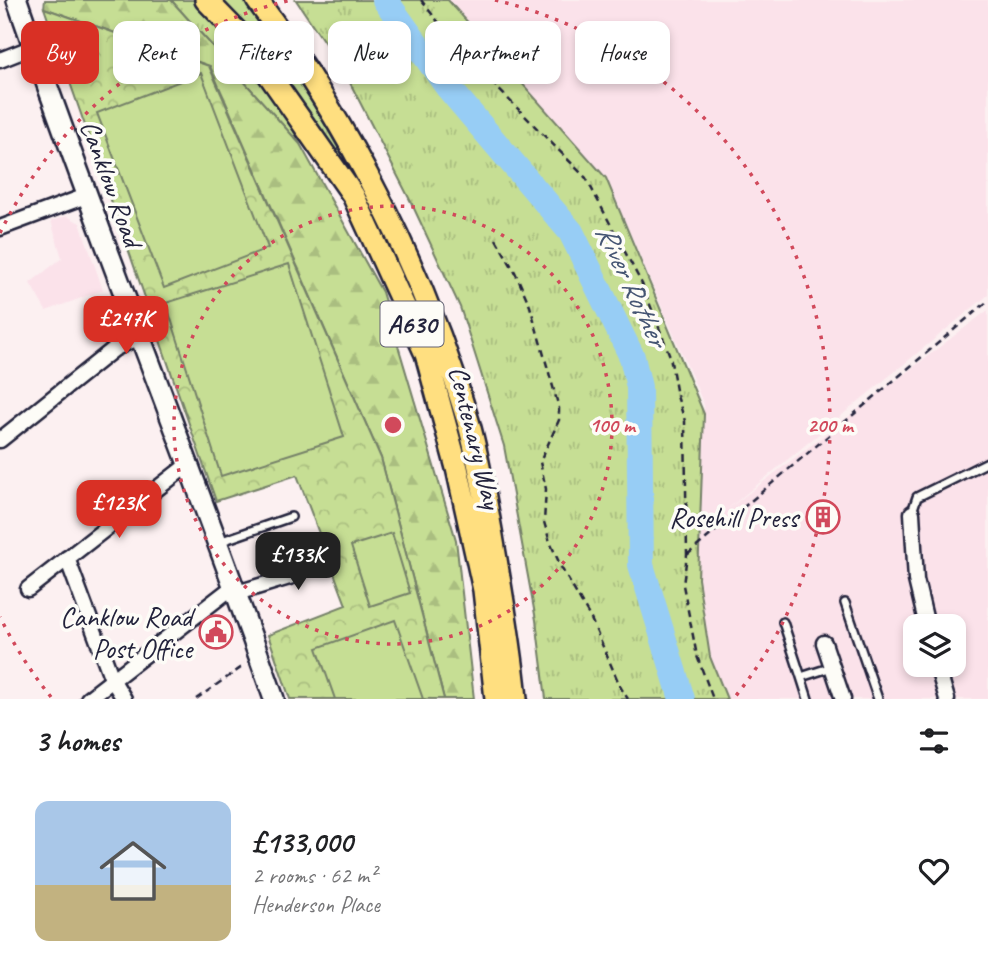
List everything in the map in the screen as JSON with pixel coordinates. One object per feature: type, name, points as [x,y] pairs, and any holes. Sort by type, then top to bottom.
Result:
[{"type":"main road","name":"Centenary Way","points":[[206,0],[244,39],[353,195],[426,354],[457,468],[484,590],[496,699]]},
{"type":"main road","name":"Centenary Way","points":[[257,0],[292,47],[362,168],[390,221],[434,322],[468,421],[477,459],[510,639],[516,699]]},
{"type":"street","name":"Canklow Road","points":[[17,0],[24,21]]},
{"type":"street","points":[[0,60],[21,52]]},
{"type":"street","name":"Canklow Road","points":[[46,84],[139,336],[190,463],[274,699]]},
{"type":"street","points":[[0,228],[86,196]]},
{"type":"street","points":[[0,440],[114,349],[139,336]]},
{"type":"street","points":[[27,589],[190,463]]},
{"type":"street","points":[[912,513],[916,580],[924,614]]},
{"type":"street","points":[[88,699],[236,589],[296,575],[288,549]]},
{"type":"street","points":[[68,558],[112,679],[124,699]]},
{"type":"street","points":[[824,643],[843,699]]},
{"type":"street","points":[[941,677],[947,699]]},
{"type":"lane","points":[[912,513],[917,497],[988,461]]},
{"type":"lane","points":[[219,542],[291,517]]},
{"type":"lane","points":[[845,603],[878,699]]},
{"type":"lane","points":[[783,622],[808,699]]},
{"type":"lane","points":[[801,677],[832,667]]},
{"type":"path","points":[[421,0],[461,51],[586,178],[642,284],[670,356],[677,396],[685,421],[687,555],[683,585],[697,656],[713,699]]},
{"type":"path","points":[[496,239],[530,306],[559,408],[559,420],[540,462],[546,489],[544,522],[562,569],[592,619],[628,699]]},
{"type":"path","points":[[687,555],[988,302]]},
{"type":"path","points":[[196,699],[259,655]]},
{"type":"shaded area","points":[[448,0],[988,0],[988,295],[724,512],[988,310],[988,699],[727,699],[710,657],[698,579],[704,405],[606,178],[523,84],[561,84],[561,21],[467,21]]},
{"type":"shaded area","points":[[67,216],[80,223],[103,290],[46,311],[30,283],[62,258],[51,221]]},
{"type":"green space","points":[[45,0],[171,0],[190,21],[113,21],[113,32],[99,27],[99,21],[81,21],[44,8]]},
{"type":"green space","points":[[171,0],[193,0],[197,4],[214,23],[214,48],[200,32],[200,21],[190,21]]},
{"type":"green space","points":[[220,0],[244,0],[260,21],[239,21]]},
{"type":"green space","points":[[296,0],[448,0],[467,21],[425,21],[425,84],[523,84],[606,178],[704,414],[698,579],[710,657],[727,699],[546,699],[536,620],[504,446],[460,307],[411,202],[351,84],[411,84],[411,21],[328,21],[328,48],[314,27],[314,21],[310,21]]},
{"type":"green space","points":[[44,8],[81,21],[49,21]]},
{"type":"green space","points":[[99,27],[113,32],[113,84],[200,84],[200,63],[209,66],[214,84],[217,84],[381,458],[444,699],[290,699],[268,635],[346,605],[297,475],[216,501],[71,84],[99,84]]},
{"type":"green space","points":[[200,32],[214,48],[214,75],[210,66],[200,63]]},
{"type":"green space","points":[[200,73],[268,248],[164,288],[97,113],[172,84],[200,84]]},
{"type":"green space","points":[[218,84],[246,84],[300,144],[382,292],[456,540],[474,699],[444,699],[381,458]]},
{"type":"green space","points":[[246,84],[264,84],[280,106],[300,144]]},
{"type":"green space","points":[[288,84],[301,84],[366,199]]},
{"type":"green space","points":[[289,264],[344,437],[221,476],[166,303]]},
{"type":"green space","points":[[392,533],[410,593],[370,606],[351,546]]},
{"type":"green space","points":[[395,620],[423,699],[335,699],[317,648]]},
{"type":"waterway","name":"River Rother","points":[[385,0],[447,86],[571,232],[632,357],[639,387],[641,565],[682,699]]},
{"type":"place","name":"Rosehill Press","points":[[823,517]]},
{"type":"place","name":"Canklow Road Post Office","points":[[216,632]]}]
